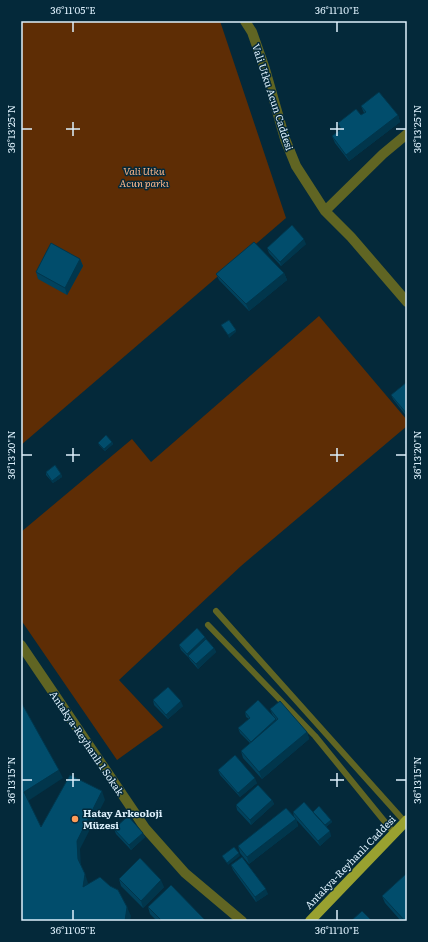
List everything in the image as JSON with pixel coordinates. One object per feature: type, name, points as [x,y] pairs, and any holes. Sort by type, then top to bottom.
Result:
[{"type":"main road","name":"Antakya-Reyhanlı Caddesi","points":[[310,921],[406,821]]},
{"type":"street","name":"Vali Utku Acun Caddesi","points":[[245,21],[252,32],[265,69],[285,139],[296,166],[325,211],[351,237],[407,302]]},
{"type":"street","points":[[325,211],[383,154],[407,134]]},
{"type":"street","name":"Antakya-Reyhanlı 1 Sokak","points":[[21,645],[145,828],[185,873],[242,921]]},
{"type":"lane","points":[[216,611],[406,821]]},
{"type":"lane","points":[[208,625],[315,736],[394,833]]},
{"type":"green space","name":"Vali Utku Acun parkı","points":[[21,21],[220,21],[286,218],[21,445]]},
{"type":"green space","points":[[319,316],[407,420],[407,426],[241,566],[119,680],[163,727],[117,760],[21,620],[21,532],[132,439],[151,462]]},
{"type":"building","points":[[379,92],[398,115],[346,155],[332,136],[341,129],[338,123],[356,109],[361,115],[366,112],[361,106]]},
{"type":"building","points":[[292,225],[304,239],[280,262],[267,248]]},
{"type":"building","points":[[254,242],[284,273],[246,304],[216,274]]},
{"type":"building","points":[[51,243],[80,259],[65,288],[36,272]]},
{"type":"building","points":[[229,320],[236,330],[228,335],[221,325]]},
{"type":"building","points":[[407,382],[407,414],[391,395]]},
{"type":"building","points":[[106,435],[112,442],[104,449],[98,443]]},
{"type":"building","points":[[55,465],[61,474],[52,481],[46,472]]},
{"type":"building","points":[[197,628],[205,637],[187,654],[179,645]]},
{"type":"building","points":[[206,639],[214,648],[196,664],[188,656]]},
{"type":"building","points":[[168,687],[181,701],[166,715],[153,700]]},
{"type":"building","points":[[258,700],[276,719],[251,742],[238,728],[250,718],[245,712]]},
{"type":"building","points":[[280,701],[307,732],[259,772],[241,751],[278,719],[270,709]]},
{"type":"building","name":"Hatay Arkeoloji Müzesi","points":[[21,702],[59,770],[24,792],[41,827],[70,775],[102,791],[77,841],[78,859],[85,874],[83,887],[100,877],[110,886],[118,890],[127,907],[125,921],[21,921]]},
{"type":"building","points":[[235,755],[255,778],[238,793],[218,770]]},
{"type":"building","points":[[258,785],[272,800],[250,820],[236,805]]},
{"type":"building","points":[[304,802],[330,831],[318,841],[293,812]]},
{"type":"building","points":[[319,806],[331,820],[325,825],[313,812]]},
{"type":"building","points":[[286,808],[296,819],[247,857],[238,846]]},
{"type":"building","points":[[128,816],[143,833],[129,845],[114,829]]},
{"type":"building","points":[[234,847],[239,853],[227,863],[222,856]]},
{"type":"building","points":[[242,857],[266,889],[255,897],[231,865]]},
{"type":"building","points":[[140,858],[161,880],[141,901],[119,879]]},
{"type":"building","points":[[407,873],[407,921],[405,921],[382,896]]},
{"type":"building","points":[[171,885],[206,921],[162,921],[148,907]]},
{"type":"building","points":[[362,911],[372,921],[351,921]]},
{"type":"place","name":"Hatay Arkeoloji Müzesi","points":[[75,819]]}]
